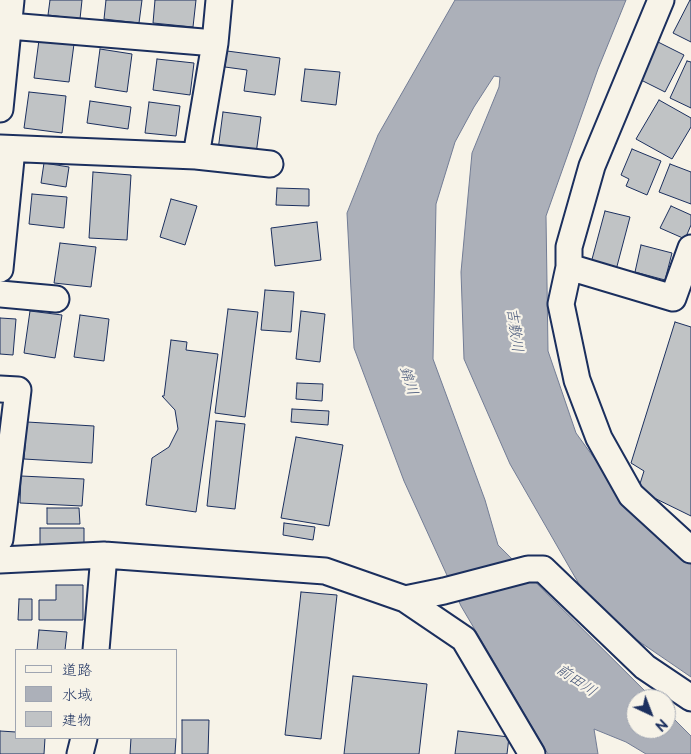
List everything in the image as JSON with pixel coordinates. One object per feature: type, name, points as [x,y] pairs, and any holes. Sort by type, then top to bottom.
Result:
[{"type":"street","points":[[0,109],[11,0]]},
{"type":"street","points":[[196,156],[215,43],[219,0]]},
{"type":"street","points":[[660,0],[592,166],[569,247],[570,267],[561,304],[577,380],[599,438],[631,495],[691,550]]},
{"type":"street","points":[[9,26],[215,43]]},
{"type":"street","points":[[0,269],[6,149],[196,156],[270,164]]},
{"type":"street","points":[[570,267],[673,298],[691,248]]},
{"type":"street","points":[[0,294],[56,299]]},
{"type":"street","points":[[0,389],[18,390],[0,539]]},
{"type":"street","points":[[0,560],[104,555],[325,570],[405,600],[464,639],[532,754]]},
{"type":"street","points":[[96,649],[104,555]]},
{"type":"street","points":[[405,600],[528,569],[544,569],[645,667],[691,698]]},
{"type":"street","points":[[80,754],[84,739]]},
{"type":"water","points":[[455,0],[626,0],[598,69],[546,216],[548,351],[576,433],[618,491],[691,559],[691,677],[637,640],[583,591],[510,464],[464,359],[461,272],[472,153],[499,87],[500,77],[494,76],[455,142],[436,204],[433,359],[485,500],[498,545],[643,689],[626,689],[626,739],[676,739],[676,721],[691,736],[691,754],[646,754],[626,742],[594,729],[598,754],[548,754],[461,606],[404,481],[354,348],[347,213],[378,135]]},
{"type":"building","points":[[50,0],[82,0],[80,19],[48,15]]},
{"type":"building","points":[[106,0],[142,0],[139,23],[104,19]]},
{"type":"building","points":[[155,0],[196,0],[193,27],[153,23]]},
{"type":"building","points":[[691,0],[691,42],[673,33]]},
{"type":"building","points":[[39,40],[74,44],[69,82],[34,78]]},
{"type":"building","points":[[658,42],[684,55],[665,92],[639,79]]},
{"type":"building","points":[[100,49],[132,54],[127,92],[95,87]]},
{"type":"building","points":[[227,51],[280,58],[275,95],[244,91],[247,70],[225,67]]},
{"type":"building","points":[[157,59],[194,63],[190,95],[153,90]]},
{"type":"building","points":[[687,61],[691,62],[691,108],[670,98]]},
{"type":"building","points":[[305,69],[340,72],[336,105],[301,101]]},
{"type":"building","points":[[29,92],[66,96],[62,133],[24,128]]},
{"type":"building","points":[[659,100],[691,118],[691,127],[672,159],[636,139]]},
{"type":"building","points":[[90,101],[131,107],[128,129],[87,123]]},
{"type":"building","points":[[149,102],[180,106],[176,136],[145,133]]},
{"type":"building","points":[[223,112],[261,117],[256,154],[218,150]]},
{"type":"building","points":[[632,149],[661,161],[647,195],[626,186],[629,179],[621,175]]},
{"type":"building","points":[[44,163],[69,167],[66,187],[41,183]]},
{"type":"building","points":[[670,164],[691,172],[691,204],[659,192]]},
{"type":"building","points":[[93,172],[131,175],[127,240],[89,238]]},
{"type":"building","points":[[277,188],[309,189],[309,206],[276,205]]},
{"type":"building","points":[[32,194],[67,197],[64,228],[29,224]]},
{"type":"building","points":[[171,199],[197,206],[185,245],[160,237]]},
{"type":"building","points":[[671,206],[691,215],[691,225],[685,239],[660,228]]},
{"type":"building","points":[[605,211],[630,217],[616,270],[591,263]]},
{"type":"building","points":[[317,222],[321,260],[275,266],[271,228]]},
{"type":"building","points":[[60,243],[96,247],[91,287],[54,283]]},
{"type":"building","points":[[641,245],[672,253],[665,280],[635,272]]},
{"type":"building","points":[[265,290],[294,292],[291,332],[261,330]]},
{"type":"building","points":[[228,309],[258,312],[245,417],[215,413]]},
{"type":"building","points":[[30,311],[62,315],[55,358],[24,353]]},
{"type":"building","points":[[301,311],[325,314],[320,362],[296,359]]},
{"type":"building","points":[[80,315],[109,319],[104,361],[74,357]]},
{"type":"building","points":[[0,318],[16,319],[13,355],[0,354]]},
{"type":"building","points":[[675,322],[691,327],[691,516],[638,490],[644,471],[631,463]]},
{"type":"building","points":[[171,340],[187,342],[186,350],[218,354],[196,512],[146,505],[152,458],[169,447],[178,429],[175,410],[162,396],[164,396]]},
{"type":"building","points":[[297,383],[323,384],[322,401],[296,399]]},
{"type":"building","points":[[292,409],[329,411],[328,425],[291,422]]},
{"type":"building","points":[[216,421],[245,424],[235,509],[207,506]]},
{"type":"building","points":[[27,422],[94,426],[92,463],[24,459]]},
{"type":"building","points":[[296,437],[343,445],[329,526],[281,518]]},
{"type":"building","points":[[21,476],[84,479],[82,506],[20,503]]},
{"type":"building","points":[[47,508],[79,508],[80,524],[47,524]]},
{"type":"building","points":[[284,523],[315,527],[313,540],[283,535]]},
{"type":"building","points":[[40,528],[84,528],[84,553],[40,553]]},
{"type":"building","points":[[56,585],[83,585],[83,620],[39,620],[39,600],[56,600]]},
{"type":"building","points":[[301,592],[337,595],[321,739],[285,735]]},
{"type":"building","points":[[19,599],[32,599],[32,620],[18,620]]},
{"type":"building","points":[[39,630],[67,632],[65,649],[37,649]]},
{"type":"building","points":[[353,676],[427,684],[419,754],[344,754]]},
{"type":"building","points":[[182,720],[209,720],[208,754],[182,754]]},
{"type":"building","points":[[0,731],[15,732],[15,739],[45,739],[44,754],[0,754]]},
{"type":"building","points":[[458,731],[509,737],[507,754],[455,754]]},
{"type":"building","points":[[131,739],[176,739],[175,754],[130,754]]},
{"type":"water label","name":"吉敷川","points":[[514,330]]},
{"type":"water label","name":"錦川","points":[[408,381]]},
{"type":"water label","name":"前田川","points":[[576,681]]}]
